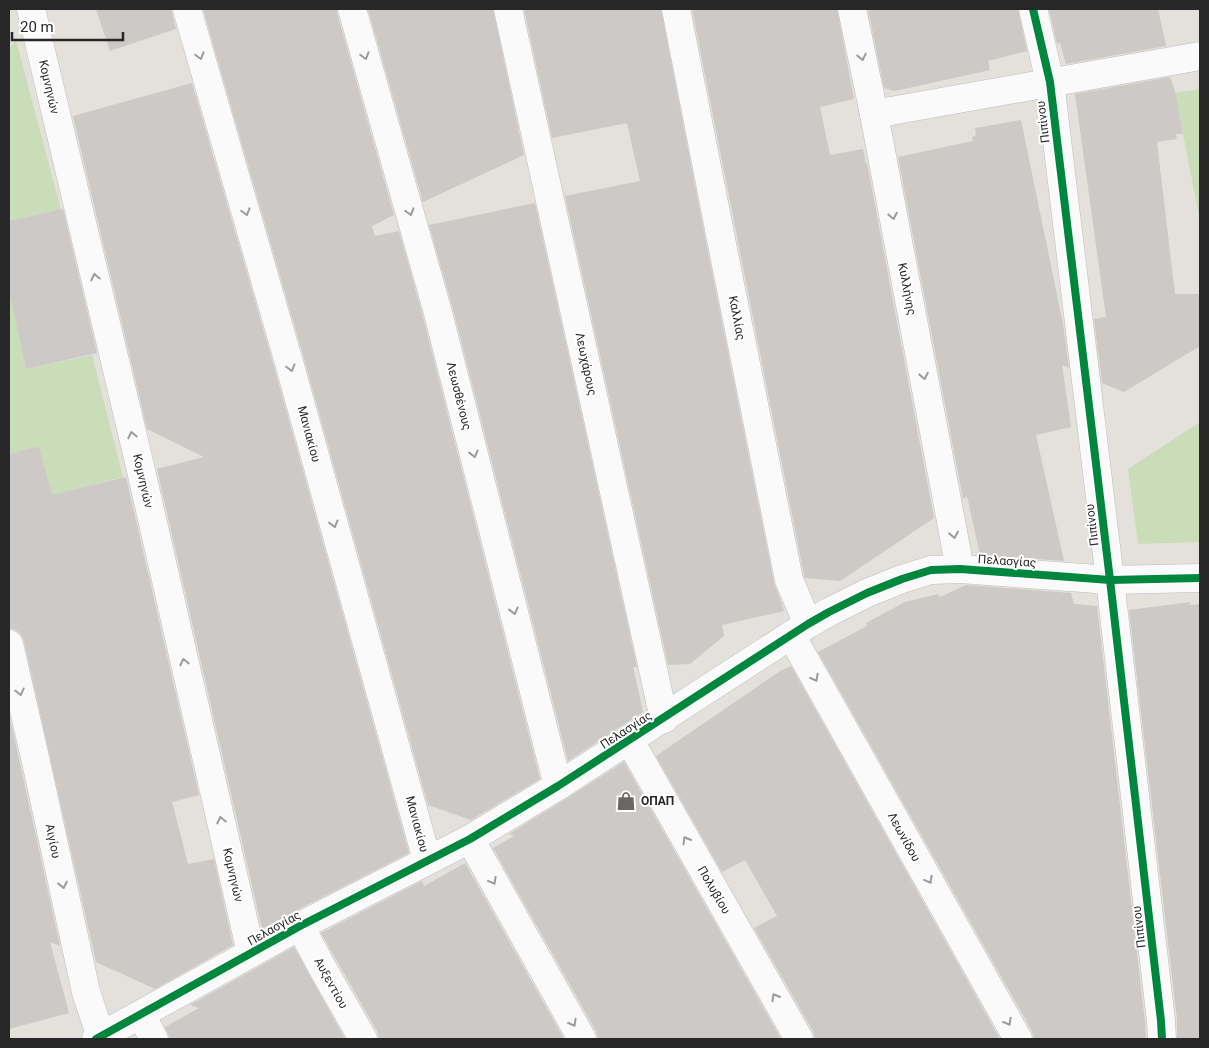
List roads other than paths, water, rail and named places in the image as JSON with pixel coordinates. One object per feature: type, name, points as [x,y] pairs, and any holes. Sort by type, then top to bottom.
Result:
[{"type":"street","points":[[9,13],[12,9]]},
{"type":"street","name":"Κομνηνών","points":[[31,9],[142,476],[251,953]]},
{"type":"street","name":"Μανιακίου","points":[[187,9],[290,366],[427,860]]},
{"type":"street","name":"Λεωσθένους","points":[[352,9],[437,309],[558,786]]},
{"type":"street","name":"Λεωχάρους","points":[[508,9],[664,719]]},
{"type":"street","name":"Καλλίας","points":[[676,9],[800,630]]},
{"type":"street","name":"Κυλλήνης","points":[[852,9],[874,114],[960,569]]},
{"type":"street","name":"Πιπίνου","points":[[1033,9],[1050,82],[1110,580],[1162,1039]]},
{"type":"street","points":[[874,114],[1200,56]]},
{"type":"street","name":"Πελασγίας","points":[[99,1038],[300,926],[470,839],[630,741],[800,630],[844,604],[902,579],[931,570],[960,569],[1110,580],[1200,578]]},
{"type":"street","name":"Λεωνίδου","points":[[800,630],[1018,1039]]},
{"type":"street","name":"Αιγίου","points":[[9,644],[86,992],[99,1038]]},
{"type":"street","name":"Πολυβίου","points":[[630,741],[798,1039]]},
{"type":"street","points":[[470,839],[582,1039]]},
{"type":"street","name":"Αυξεντίου","points":[[300,926],[363,1039]]},
{"type":"street","points":[[141,1015],[154,1039]]},
{"type":"place","name":"ΟΠΑΠ","points":[[626,801]]}]
